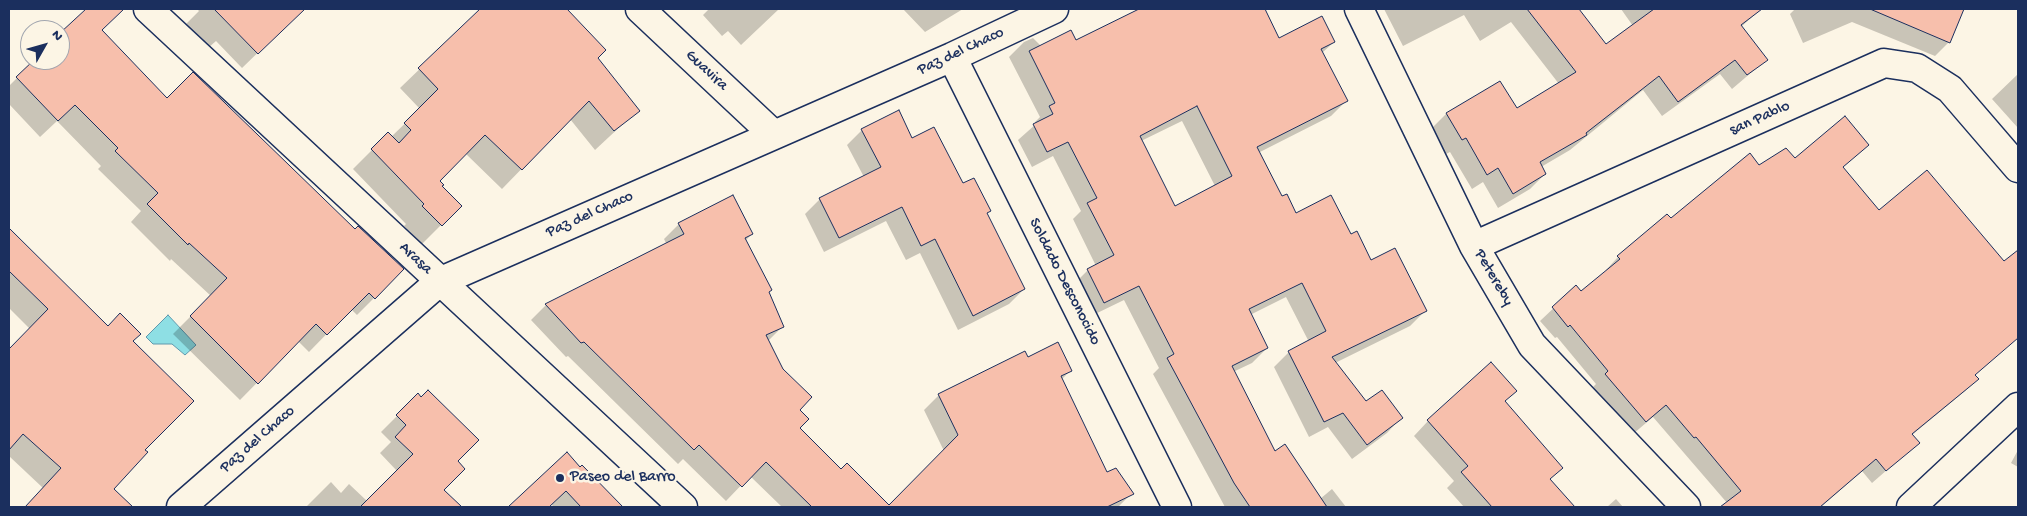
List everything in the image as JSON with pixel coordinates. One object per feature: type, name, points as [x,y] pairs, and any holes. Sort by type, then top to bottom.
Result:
[{"type":"street","name":"Arasa","points":[[148,9],[682,507]]},
{"type":"street","name":"Guavira","points":[[640,9],[773,134]]},
{"type":"street","name":"Paz del Chaco","points":[[181,507],[439,282],[952,57],[1054,9]]},
{"type":"street","name":"Petereby","points":[[1359,9],[1474,246],[1532,345],[1686,507]]},
{"type":"street","name":"Soldado Desconocido","points":[[952,57],[1177,507]]},
{"type":"street","name":"san Pablo","points":[[1474,246],[1884,64],[1917,68],[1950,89],[2018,168]]},
{"type":"street","points":[[1911,507],[2018,407]]},
{"type":"water","points":[[168,315],[196,345],[185,355],[172,344],[153,344],[146,337]]},
{"type":"building","points":[[86,9],[124,9],[102,30],[167,98],[193,72],[355,229],[358,226],[404,269],[375,299],[369,293],[327,335],[316,324],[258,384],[190,316],[227,278],[189,243],[188,245],[147,204],[158,193],[115,151],[118,148],[75,105],[58,121],[16,77],[23,70],[70,70],[70,24]]},
{"type":"building","points":[[214,9],[305,9],[258,54]]},
{"type":"building","points":[[480,9],[567,9],[606,50],[598,58],[640,111],[614,131],[589,101],[522,170],[485,135],[440,181],[444,185],[442,186],[462,206],[442,226],[422,206],[424,204],[371,149],[388,132],[399,143],[411,130],[404,123],[438,89],[418,68]]},
{"type":"building","points":[[1139,9],[1265,9],[1279,38],[1322,16],[1335,42],[1321,49],[1348,101],[1257,147],[1282,196],[1287,194],[1296,213],[1331,195],[1351,234],[1357,231],[1371,260],[1395,248],[1427,311],[1332,357],[1366,401],[1382,390],[1403,418],[1367,445],[1343,413],[1324,422],[1288,351],[1326,331],[1302,283],[1249,309],[1268,348],[1232,366],[1275,451],[1285,444],[1327,507],[1250,507],[1234,483],[1167,358],[1174,354],[1139,286],[1104,303],[1087,269],[1114,255],[1087,203],[1097,198],[1068,142],[1047,152],[1033,124],[1053,114],[1049,106],[1055,103],[1029,51],[1071,30],[1076,40]],"holes":[[[1197,106],[1232,176],[1175,206],[1140,136]]]},
{"type":"building","points":[[1527,9],[1579,9],[1606,44],[1654,9],[1762,9],[1741,25],[1768,60],[1747,75],[1735,60],[1678,102],[1659,76],[1586,133],[1587,135],[1540,162],[1546,174],[1513,194],[1498,168],[1487,175],[1466,138],[1462,140],[1446,113],[1500,81],[1517,108],[1576,72]]},
{"type":"building","points":[[1870,9],[1964,9],[1950,43]]},
{"type":"building","points":[[899,110],[912,138],[934,127],[963,183],[974,178],[991,211],[987,213],[1025,289],[973,316],[935,239],[921,246],[902,207],[839,238],[819,198],[881,167],[861,129]]},
{"type":"building","points":[[1845,116],[1869,145],[1843,167],[1879,210],[1927,170],[2004,261],[2018,250],[2018,338],[1975,375],[1979,379],[1912,434],[1920,443],[1886,471],[1876,459],[1820,507],[1720,507],[1741,491],[1696,437],[1694,438],[1666,405],[1646,422],[1605,374],[1608,371],[1570,325],[1568,327],[1552,307],[1576,285],[1581,291],[1620,259],[1617,256],[1667,214],[1671,218],[1750,153],[1759,165],[1786,148],[1795,158]]},
{"type":"building","points":[[733,195],[753,234],[745,238],[772,290],[769,292],[784,327],[766,335],[783,369],[812,397],[800,410],[809,419],[800,428],[841,469],[847,463],[889,505],[958,435],[938,394],[1025,351],[1028,357],[1058,342],[1072,371],[1061,376],[1107,472],[1116,468],[1134,494],[1107,507],[812,507],[766,462],[742,487],[699,445],[694,450],[584,342],[581,343],[545,304],[684,234],[678,223]]},
{"type":"building","points":[[9,228],[108,326],[120,313],[141,334],[133,341],[194,401],[145,450],[148,452],[114,489],[133,507],[25,507],[61,468],[23,434],[9,450],[9,349],[48,309],[9,271]]},
{"type":"building","points":[[1491,362],[1517,391],[1505,401],[1563,468],[1550,479],[1575,507],[1492,507],[1461,472],[1468,466],[1427,420]]},
{"type":"building","points":[[428,390],[479,440],[458,461],[465,469],[444,490],[462,507],[360,507],[413,454],[395,437],[406,425],[396,415],[418,393],[421,397]]},
{"type":"building","points":[[567,452],[580,467],[582,465],[623,507],[581,507],[566,491],[549,507],[508,507]]},
{"type":"place","name":"Paseo del Barro","points":[[560,478]]}]
